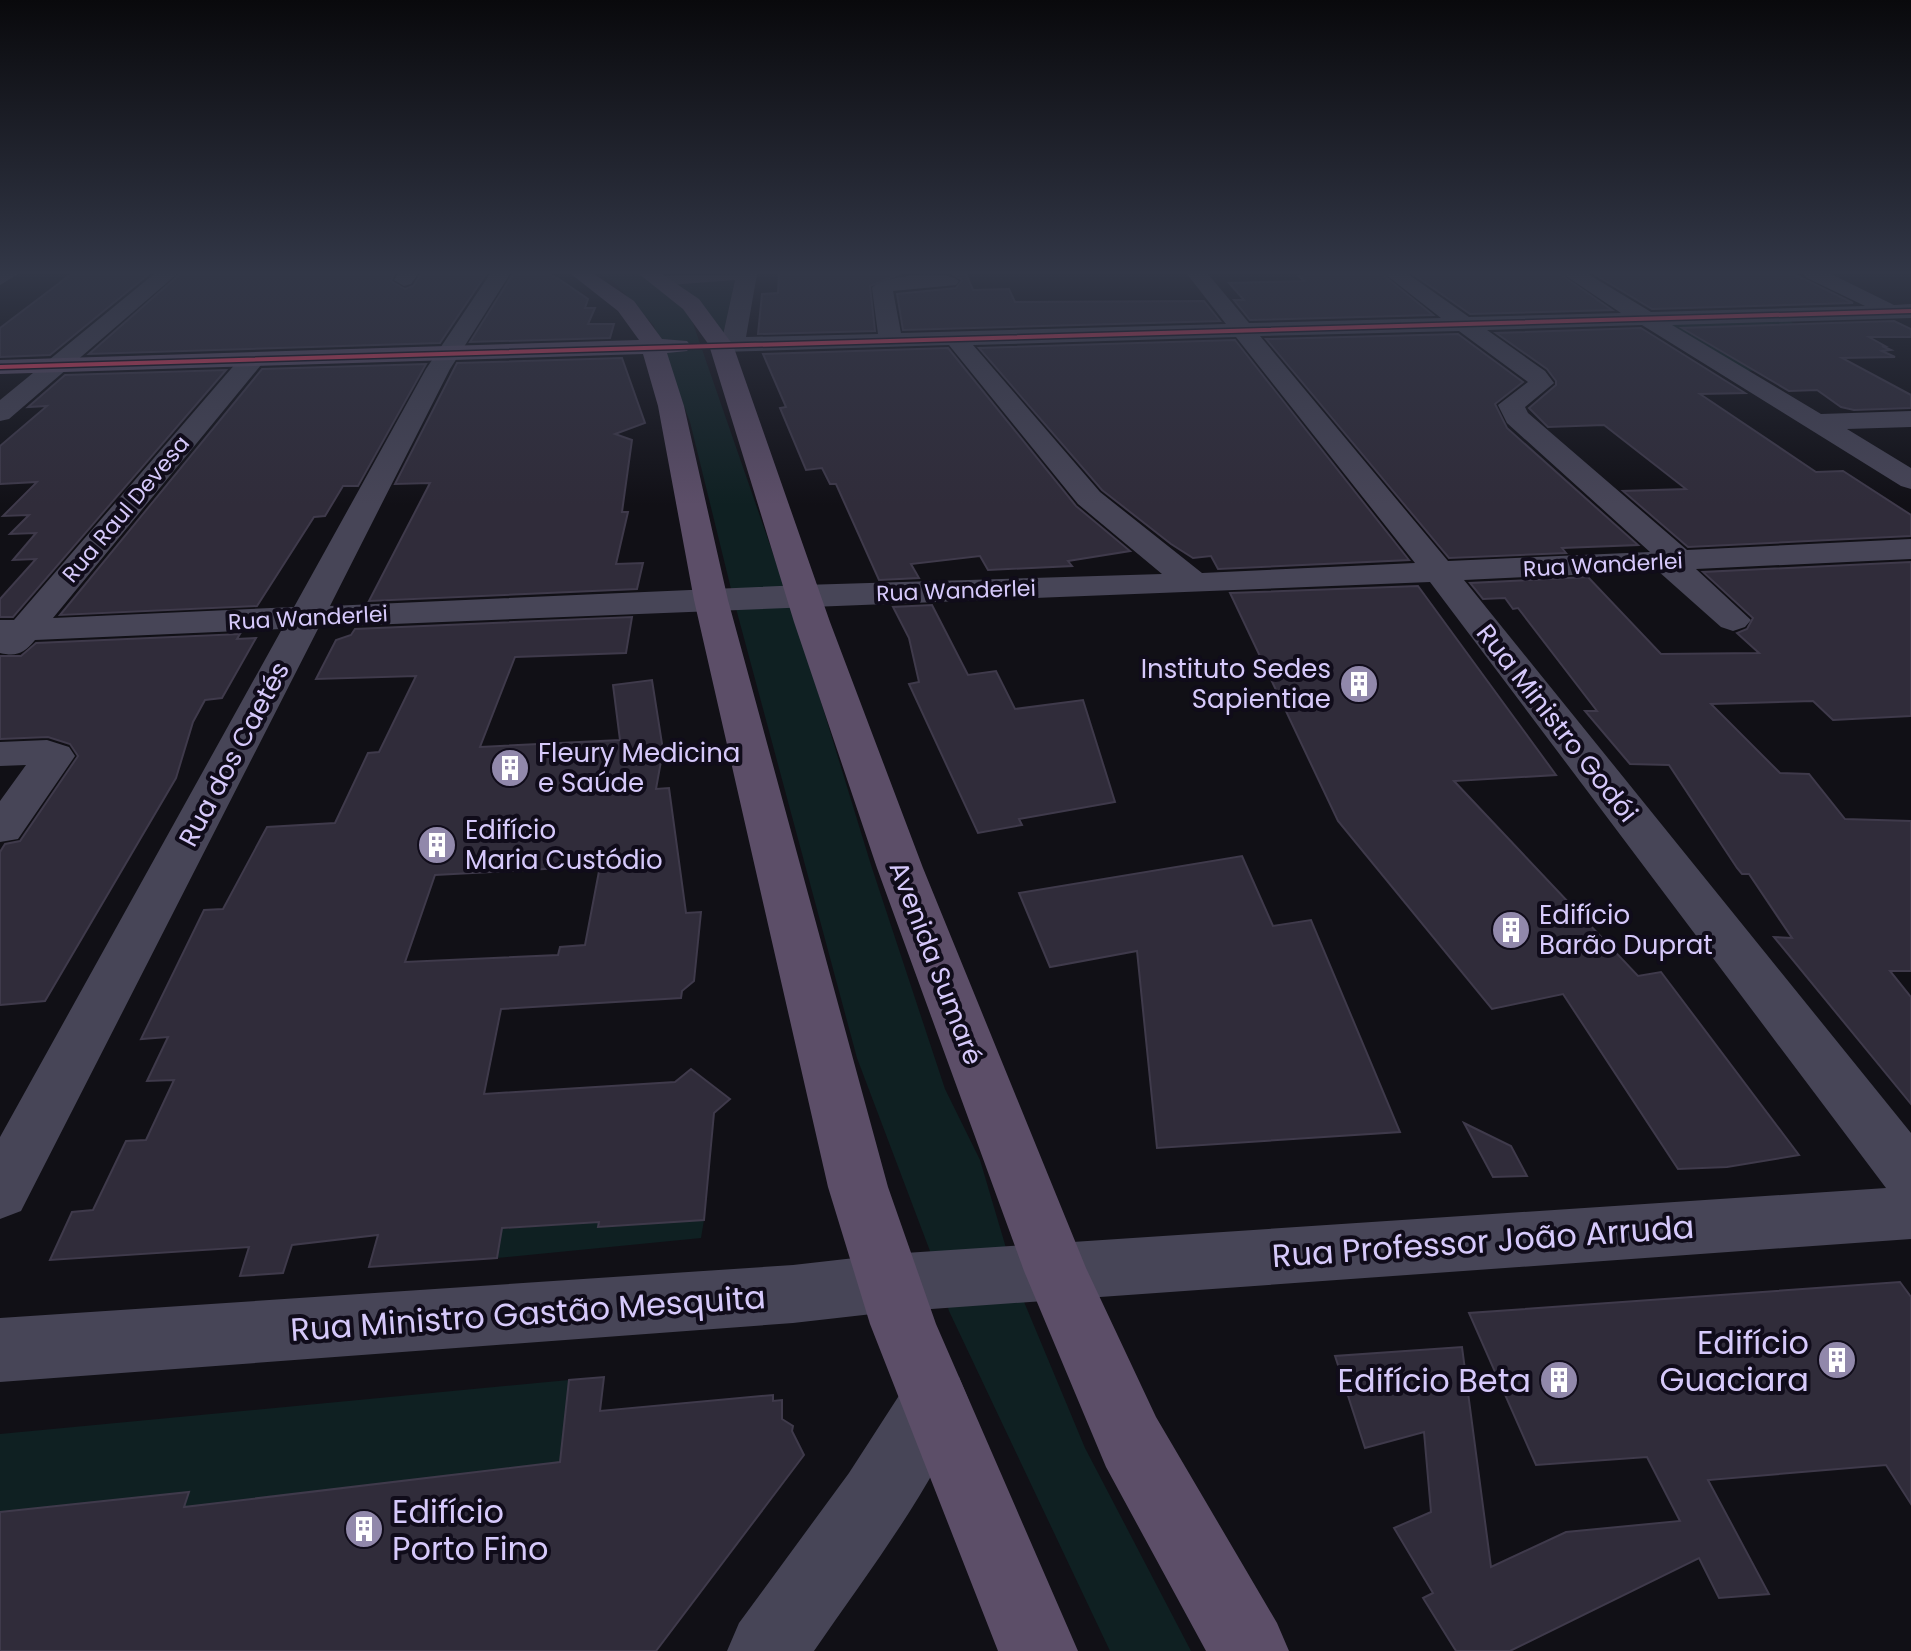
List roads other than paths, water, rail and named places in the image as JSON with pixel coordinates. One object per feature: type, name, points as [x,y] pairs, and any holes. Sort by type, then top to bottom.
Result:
[{"type":"main road","points":[[0,367],[534,351]]},
{"type":"main road","points":[[655,351],[692,501],[711,600],[858,1187],[935,1401],[1038,1651]]},
{"type":"main road","name":"Avenida Sumaré","points":[[723,351],[803,595],[900,868],[1056,1271],[1131,1442],[1249,1651]]},
{"type":"street","points":[[0,413],[75,351]]},
{"type":"street","name":"Rua dos Caetés","points":[[0,1193],[448,351]]},
{"type":"street","points":[[966,351],[1089,498],[1194,583]]},
{"type":"street","name":"Rua Ministro Godói","points":[[1259,351],[1440,572],[1911,1176]]},
{"type":"street","points":[[1500,351],[1539,380],[1538,386],[1511,405],[1516,417],[1733,620]]},
{"type":"street","points":[[1700,351],[1911,480]]},
{"type":"street","name":"Rua Raul Devesa","points":[[0,658],[12,630],[252,360]]},
{"type":"street","points":[[1818,422],[1911,419]]},
{"type":"street","name":"Rua Wanderlei","points":[[12,630],[803,595],[1194,583],[1911,549]]},
{"type":"street","points":[[0,754],[47,752],[54,756],[2,829]]},
{"type":"street","name":"Rua Professor João Arruda","points":[[1056,1271],[1911,1213]]},
{"type":"street","name":"Rua Ministro Gastão Mesquita","points":[[0,1350],[777,1295],[1056,1271]]},
{"type":"street","points":[[767,1651],[875,1499],[935,1401]]},
{"type":"place","name":"Instituto Sedes Sapientiae","points":[[1359,684]]},
{"type":"place","name":"Fleury Medicina e Saúde","points":[[510,768]]},
{"type":"place","name":"Edifício Maria Custódio","points":[[437,845]]},
{"type":"place","name":"Edifício Barão Duprat","points":[[1511,930]]},
{"type":"place","name":"Edifício Guaciara","points":[[1837,1360]]},
{"type":"place","name":"Edifício Beta","points":[[1559,1380]]},
{"type":"place","name":"Edifício Porto Fino","points":[[364,1529]]}]
